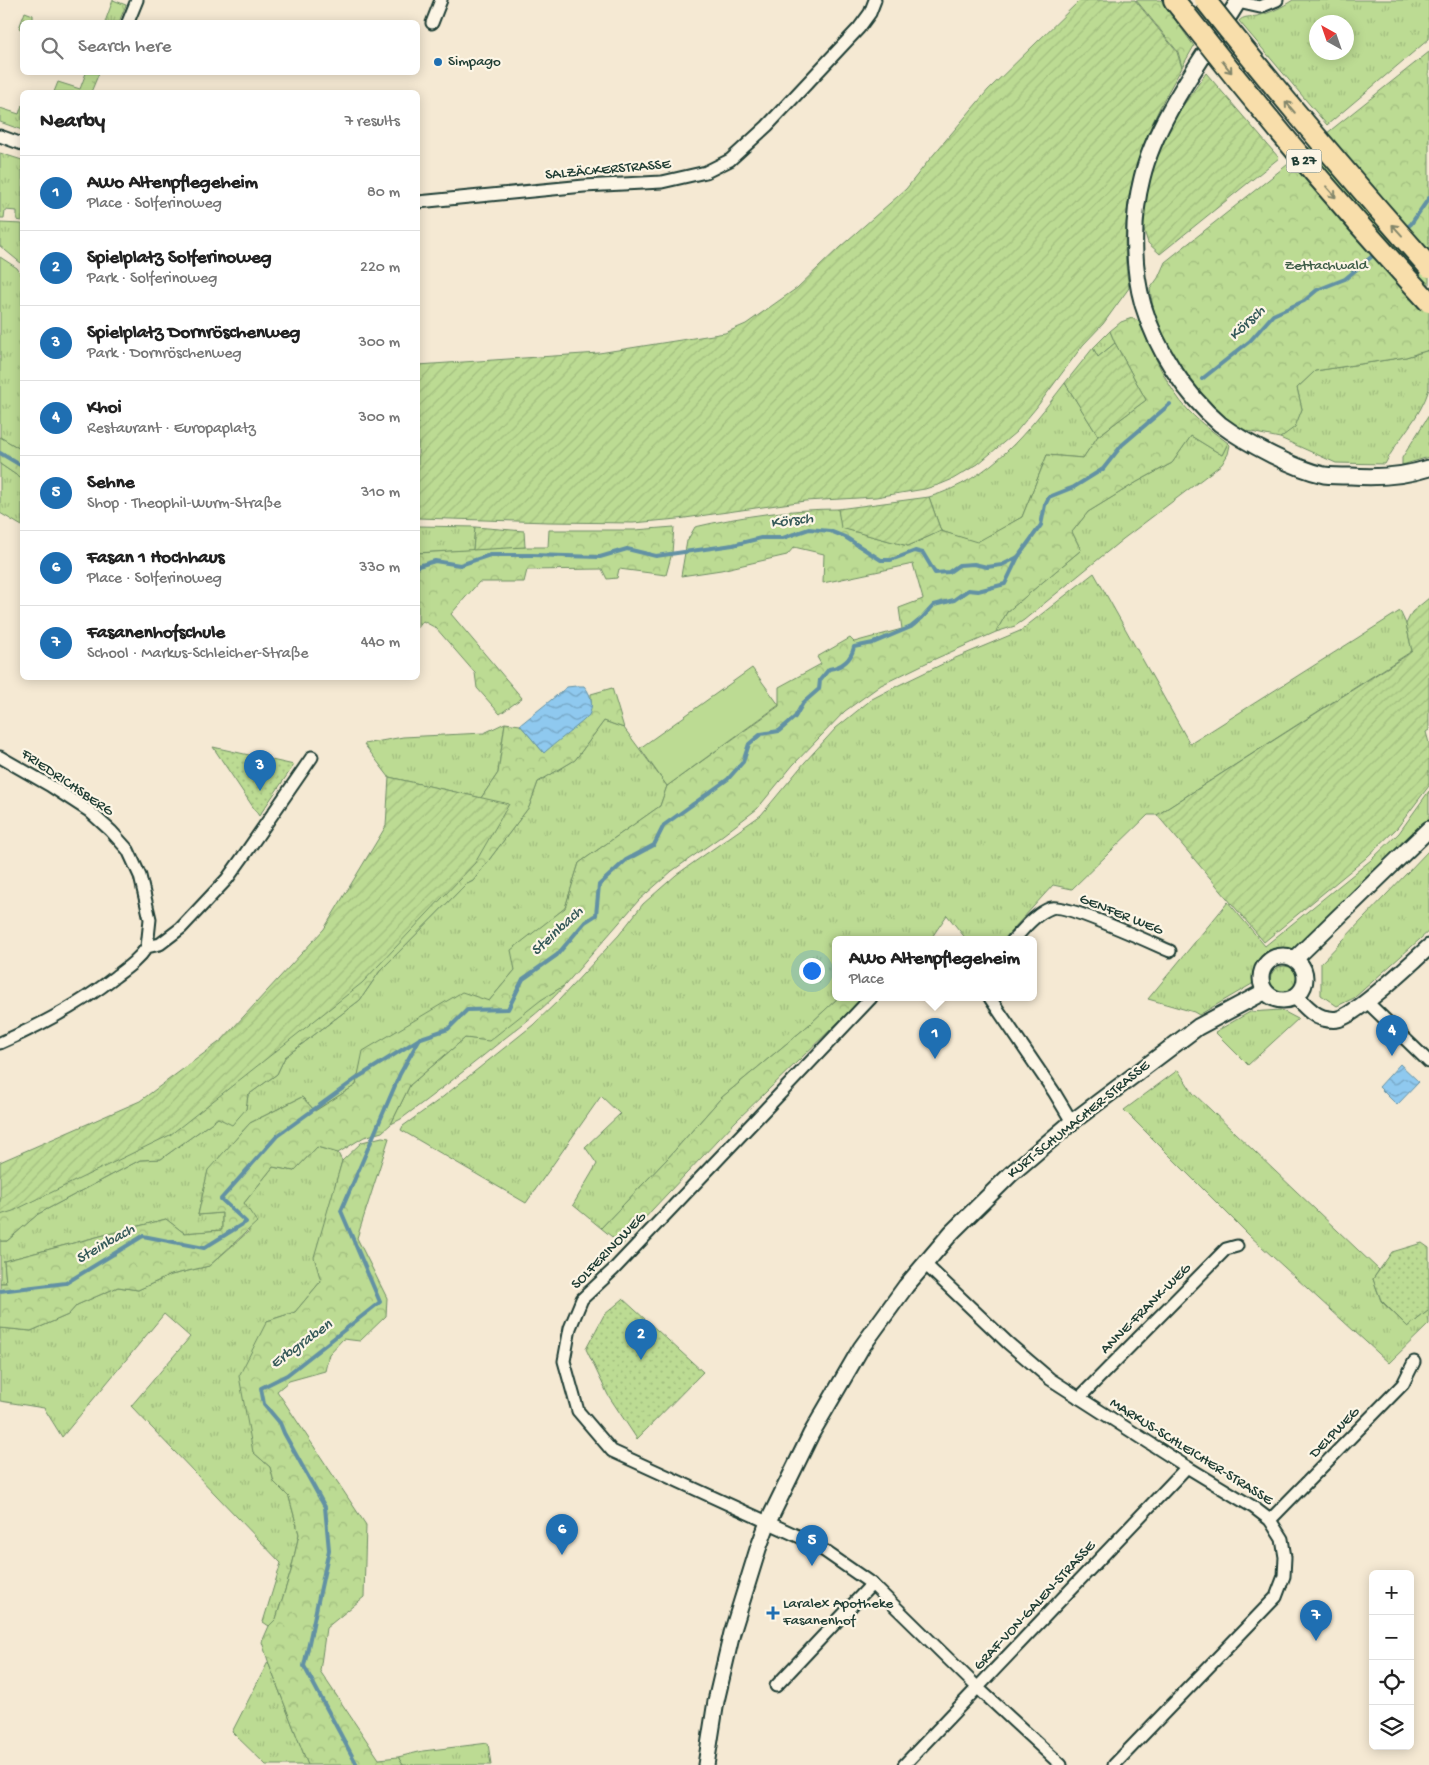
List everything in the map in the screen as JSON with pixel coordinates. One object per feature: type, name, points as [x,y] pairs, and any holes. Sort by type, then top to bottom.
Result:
[{"type":"highway","name":"B 27","points":[[1205,0],[1301,120],[1429,267]]},
{"type":"highway","name":"B 27","points":[[1180,8],[1306,163],[1429,302]]},
{"type":"street","points":[[129,20],[137,0]]},
{"type":"street","points":[[432,23],[441,0]]},
{"type":"street","name":"SALZÄCKERSTRASSE","points":[[420,202],[584,186],[662,182],[706,172],[730,160],[767,126],[859,28],[870,13],[876,0]]},
{"type":"street","points":[[1277,0],[1260,7],[1238,1],[1170,109],[1157,134],[1142,178],[1136,220],[1136,263],[1143,305],[1163,352],[1178,377],[1196,400],[1221,424],[1250,444],[1290,464],[1325,475],[1363,477],[1397,475],[1429,468]]},
{"type":"street","points":[[0,136],[20,143]]},
{"type":"street","name":"FRIEDRICHSBERG","points":[[0,757],[49,785],[88,811],[111,831],[128,850],[140,876],[150,919],[147,947]]},
{"type":"street","points":[[0,1043],[53,1019],[96,991],[140,958],[147,947],[160,944],[181,928],[227,879],[312,757]]},
{"type":"street","points":[[1295,959],[1429,829]]},
{"type":"street","name":"GENFER WEG","points":[[1017,936],[1037,916],[1053,907],[1077,912],[1170,951]]},
{"type":"street","points":[[1296,997],[1310,1011],[1322,1018],[1338,1019],[1366,1001],[1429,947]]},
{"type":"street","points":[[1286,956],[1295,959],[1303,967],[1306,978],[1303,988],[1296,997],[1288,1000],[1279,1001],[1271,998],[1264,992],[1260,982],[1261,971],[1266,962],[1275,957],[1286,956]]},
{"type":"street","name":"KURT-SCHUMACHER-STRASSE","points":[[706,1765],[716,1701],[732,1633],[768,1522],[811,1434],[861,1348],[906,1286],[952,1232],[1011,1174],[1072,1122],[1198,1027],[1264,992]]},
{"type":"street","name":"SOLFERINOWEG","points":[[868,1001],[613,1270],[582,1298],[570,1328],[564,1360],[578,1411],[612,1451],[813,1543],[872,1584],[978,1688],[1061,1765]]},
{"type":"street","points":[[992,1001],[1054,1092],[1072,1122]]},
{"type":"street","points":[[1366,1001],[1429,1062]]},
{"type":"street","name":"ANNE-FRANK-WEG","points":[[1079,1398],[1226,1249],[1237,1246]]},
{"type":"street","name":"MARKUS-SCHLEICHER-STRASSE","points":[[925,1264],[1008,1344],[1050,1379],[1186,1467],[1253,1507],[1270,1520],[1282,1538],[1285,1557],[1284,1576],[1276,1597],[1114,1765]]},
{"type":"street","name":"DELPWEG","points":[[1270,1520],[1403,1384],[1414,1362]]},
{"type":"street","name":"GRAF-VON-GALEN-STRASSE","points":[[904,1765],[1186,1467]]},
{"type":"street","points":[[776,1686],[872,1584]]},
{"type":"green space","points":[[113,0],[126,5],[120,20],[106,20]]},
{"type":"green space","points":[[1080,0],[1135,0],[1177,52],[1182,68],[1154,120],[1134,173],[1125,229],[1129,288],[1103,324],[1083,345],[1016,432],[978,464],[953,479],[925,489],[876,497],[805,501],[678,519],[633,523],[420,518],[420,365],[599,353],[725,333],[746,324],[797,288],[906,189],[988,90]]},
{"type":"green space","points":[[1136,0],[1161,0],[1194,46],[1182,67],[1178,52]]},
{"type":"green space","points":[[1293,0],[1429,0],[1429,39],[1327,125],[1239,21],[1245,17],[1257,16],[1276,10]]},
{"type":"green space","points":[[25,12],[33,15],[33,19],[36,20],[22,20]]},
{"type":"green space","name":"Zettachwald","points":[[1429,52],[1429,350],[1406,357],[1315,371],[1297,388],[1302,409],[1295,427],[1280,438],[1236,427],[1226,420],[1203,397],[1181,369],[1164,339],[1153,306],[1150,289],[1158,278],[1165,262]]},
{"type":"green space","points":[[1206,73],[1279,158],[1160,254],[1148,243],[1139,214],[1161,137]]},
{"type":"green space","points":[[85,75],[98,75],[92,90],[55,90],[58,82],[80,89]]},
{"type":"green space","points":[[0,108],[19,114],[20,111],[20,129],[0,122]]},
{"type":"green space","points":[[0,153],[20,159],[20,221],[17,220],[17,211],[5,210],[4,218],[0,218]]},
{"type":"green space","points":[[0,223],[20,224],[20,262],[0,246]]},
{"type":"green space","points":[[0,257],[17,268],[20,273],[20,449],[0,437]]},
{"type":"green space","points":[[1132,318],[1141,322],[1161,369],[1181,402],[1198,420],[1228,443],[1222,455],[1191,436],[1172,463],[1088,512],[1072,532],[1081,550],[1007,612],[996,632],[881,685],[845,711],[793,765],[757,809],[672,871],[639,900],[565,985],[541,1000],[489,1041],[465,1038],[410,1085],[391,1124],[382,1132],[364,1137],[338,1153],[317,1147],[294,1171],[273,1167],[244,1203],[257,1222],[209,1266],[171,1275],[138,1290],[118,1287],[77,1305],[68,1315],[31,1331],[0,1328],[0,1283],[6,1283],[4,1261],[166,1219],[184,1233],[222,1230],[222,1213],[198,1215],[208,1170],[250,1123],[302,1097],[315,1111],[356,1085],[363,1051],[462,992],[489,1001],[515,970],[511,950],[565,908],[579,863],[660,806],[667,786],[779,706],[779,687],[821,664],[817,657],[850,638],[854,642],[902,629],[899,608],[923,599],[913,564],[823,583],[824,554],[794,547],[787,555],[721,570],[681,576],[687,541],[695,527],[766,514],[838,509],[842,528],[908,546],[941,531],[977,542],[1022,517],[1047,455],[1083,458],[1098,436],[1146,400],[1110,331],[1121,322]]},
{"type":"green space","points":[[1110,331],[1115,343],[1098,357],[1093,348]]},
{"type":"green space","points":[[1115,343],[1146,400],[1098,436],[1065,383],[1093,348],[1098,357]]},
{"type":"green space","points":[[1429,350],[1429,389],[1415,418],[1385,464],[1336,463],[1280,438],[1295,426],[1302,409],[1297,388],[1315,371],[1406,357]]},
{"type":"green space","points":[[1065,383],[1098,436],[1083,458],[1047,455],[1022,517],[977,543],[941,531],[929,497],[951,489],[990,466],[1022,436]]},
{"type":"green space","points":[[1429,415],[1429,457],[1402,465],[1402,458]]},
{"type":"green space","points":[[1191,436],[1222,455],[1228,443],[1230,445],[1228,454],[1222,464],[1123,539],[1024,620],[1015,626],[996,632],[1007,612],[1081,550],[1072,532],[1088,512],[1172,463]]},
{"type":"green space","points":[[0,437],[20,449],[20,478],[0,464]]},
{"type":"green space","points":[[0,464],[20,478],[20,525],[0,513]]},
{"type":"green space","points":[[929,497],[941,531],[908,546],[841,528],[838,509]]},
{"type":"green space","points":[[420,526],[475,527],[473,550],[420,553]]},
{"type":"green space","points":[[475,527],[524,531],[525,547],[473,550]]},
{"type":"green space","points":[[674,527],[672,553],[666,575],[619,569],[617,578],[607,579],[602,569],[527,570],[524,582],[479,582],[451,614],[522,698],[500,714],[477,688],[475,673],[436,628],[423,621],[420,625],[420,553],[514,547],[548,547],[549,530],[635,530]]},
{"type":"green space","points":[[1094,573],[1190,744],[1400,611],[1406,624],[1412,651],[1157,815],[1148,815],[1072,889],[1053,885],[1007,936],[964,936],[947,915],[933,936],[832,936],[832,1001],[835,1001],[721,1098],[668,1158],[601,1228],[573,1205],[597,1164],[585,1147],[620,1114],[601,1096],[526,1203],[401,1130],[403,1126],[439,1100],[533,1025],[559,1000],[619,935],[643,904],[676,875],[761,815],[836,728],[872,699],[953,659],[1020,631]]},
{"type":"green space","points":[[1429,598],[1429,730],[1426,732],[1429,743],[1429,786],[1397,828],[1366,858],[1264,942],[1157,815],[1407,655],[1412,651],[1406,624],[1412,612]]},
{"type":"green space","points":[[752,668],[779,705],[667,786],[640,748]]},
{"type":"green space","points":[[612,688],[624,728],[604,721],[575,760],[538,782],[529,807],[473,881],[465,885],[380,971],[360,1000],[285,1057],[277,1074],[248,1095],[246,1109],[232,1125],[218,1118],[161,1159],[140,1160],[38,1214],[7,1241],[0,1241],[0,1198],[176,1115],[466,820],[498,773],[505,723],[520,725],[544,753],[591,704],[591,694]]},
{"type":"green space","points":[[604,721],[624,728],[667,786],[660,806],[579,863],[565,908],[512,950],[515,970],[489,1001],[364,1051],[356,1085],[315,1111],[302,1097],[250,1123],[208,1171],[198,1215],[222,1213],[222,1230],[184,1233],[166,1219],[4,1261],[6,1283],[0,1283],[0,1241],[7,1241],[38,1214],[140,1160],[161,1159],[218,1118],[246,1109],[248,1095],[277,1074],[285,1057],[360,1000],[380,971],[465,885],[473,881],[529,807],[538,782],[575,760]]},
{"type":"green space","points":[[505,723],[498,773],[481,798],[389,777],[364,744],[403,737],[484,733]]},
{"type":"green space","points":[[213,747],[294,765],[259,816]]},
{"type":"green space","points":[[389,777],[509,804],[475,863],[362,983],[170,1135],[13,1211],[0,1215],[0,1162],[140,1101],[222,1040],[324,929],[386,826]]},
{"type":"green space","points":[[1429,791],[1429,820],[1293,949],[1282,949],[1263,960],[1252,984],[1199,1015],[1148,999],[1228,902],[1265,946],[1371,860],[1399,833]]},
{"type":"green space","points":[[1429,850],[1429,931],[1354,998],[1337,1006],[1321,995],[1321,963]]},
{"type":"green space","points":[[1284,966],[1294,970],[1298,980],[1294,990],[1284,994],[1274,990],[1270,980],[1274,970]]},
{"type":"green space","points":[[565,985],[521,1026],[401,1119],[391,1124],[410,1085],[465,1038],[476,1039]]},
{"type":"green space","points":[[835,1001],[860,1001],[735,1122],[652,1210],[622,1245],[601,1228],[668,1158],[721,1098]]},
{"type":"green space","points":[[1281,1010],[1298,1019],[1248,1065],[1215,1032],[1250,1012]]},
{"type":"green space","points":[[1178,1070],[1193,1093],[1379,1270],[1373,1279],[1381,1301],[1408,1327],[1429,1310],[1429,1324],[1389,1363],[1249,1235],[1124,1110]]},
{"type":"green space","points":[[382,1137],[389,1138],[357,1238],[387,1298],[386,1316],[360,1341],[343,1339],[329,1354],[325,1371],[289,1381],[277,1391],[366,1525],[364,1597],[326,1628],[320,1671],[379,1759],[398,1757],[403,1765],[308,1765],[262,1642],[269,1626],[276,1619],[291,1571],[299,1534],[289,1497],[274,1482],[270,1467],[253,1452],[239,1376],[267,1321],[295,1312],[321,1281],[314,1257],[342,1161],[362,1142]]},
{"type":"green space","points":[[317,1147],[338,1153],[342,1161],[315,1257],[321,1281],[295,1312],[267,1321],[253,1452],[270,1467],[274,1482],[289,1497],[299,1534],[291,1571],[276,1619],[269,1626],[263,1622],[281,1563],[131,1406],[190,1337],[164,1314],[62,1437],[44,1408],[0,1401],[0,1328],[31,1331],[68,1315],[77,1305],[118,1287],[138,1290],[171,1275],[209,1266],[249,1231],[244,1203],[273,1167],[294,1171]]},
{"type":"green space","points":[[1422,1243],[1429,1248],[1429,1310],[1408,1327],[1381,1300],[1373,1279],[1392,1252]]},
{"type":"green space","points":[[623,1299],[703,1372],[637,1439],[608,1395],[586,1349],[604,1315]]},
{"type":"green space","points":[[268,1662],[308,1765],[266,1765],[232,1732]]},
{"type":"green space","points":[[488,1743],[491,1765],[403,1765],[398,1757],[423,1751]]},
{"type":"water","points":[[584,686],[588,692],[591,700],[591,711],[589,715],[544,753],[520,725],[567,687]]},
{"type":"water","points":[[1400,1064],[1419,1082],[1397,1105],[1379,1087]]},
{"type":"waterway","name":"Körsch","points":[[1405,229],[1411,224],[1429,198]]},
{"type":"waterway","name":"Körsch","points":[[1202,379],[1250,341],[1273,315],[1304,301],[1317,290],[1345,279],[1376,253]]},
{"type":"waterway","name":"Körsch","points":[[420,565],[435,561],[460,565],[490,555],[600,557],[627,549],[656,556],[733,545],[761,538],[783,538],[809,529],[830,531],[845,537],[881,560],[891,560],[915,551],[923,553],[935,573],[949,572],[959,565],[974,564],[987,567],[1002,565],[1018,557],[1041,525],[1045,505],[1049,497],[1074,487],[1103,469],[1122,445],[1170,404]]},
{"type":"waterway","name":"Körsch","points":[[0,453],[20,465]]},
{"type":"waterway","name":"Steinbach","points":[[0,1291],[66,1283],[143,1236],[204,1248],[246,1222],[221,1199],[277,1136],[360,1076],[421,1038],[448,1029],[467,1010],[508,1009],[523,979],[557,955],[585,922],[596,915],[599,885],[626,860],[654,845],[664,825],[728,779],[743,762],[749,744],[761,734],[779,731],[795,717],[803,703],[819,689],[820,680],[829,669],[838,667],[845,662],[851,656],[854,647],[873,643],[911,627],[934,605],[954,600],[968,590],[978,591],[1005,584],[1018,557]]},
{"type":"waterway","name":"Erbgraben","points":[[357,1765],[304,1666],[329,1550],[325,1507],[280,1423],[264,1404],[261,1388],[287,1375],[380,1302],[341,1211],[400,1074],[420,1038]]},
{"type":"place","name":"Simpago","points":[[438,62]]},
{"type":"place","name":"Spielplatz Dornröschenweg","points":[[260,791]]},
{"type":"place","name":"Khoi","points":[[1392,1056]]},
{"type":"place","name":"AWo Altenpflegeheim","points":[[935,1059]]},
{"type":"place","name":"Spielplatz Solferinoweg","points":[[641,1360]]},
{"type":"place","name":"Fasan 1 Hochhaus","points":[[562,1555]]},
{"type":"place","name":"Sehne","points":[[812,1566]]},
{"type":"place","name":"Laralex Apotheke Fasanenhof","points":[[773,1613]]},
{"type":"place","name":"Fasanenhofschule","points":[[1316,1641]]}]
